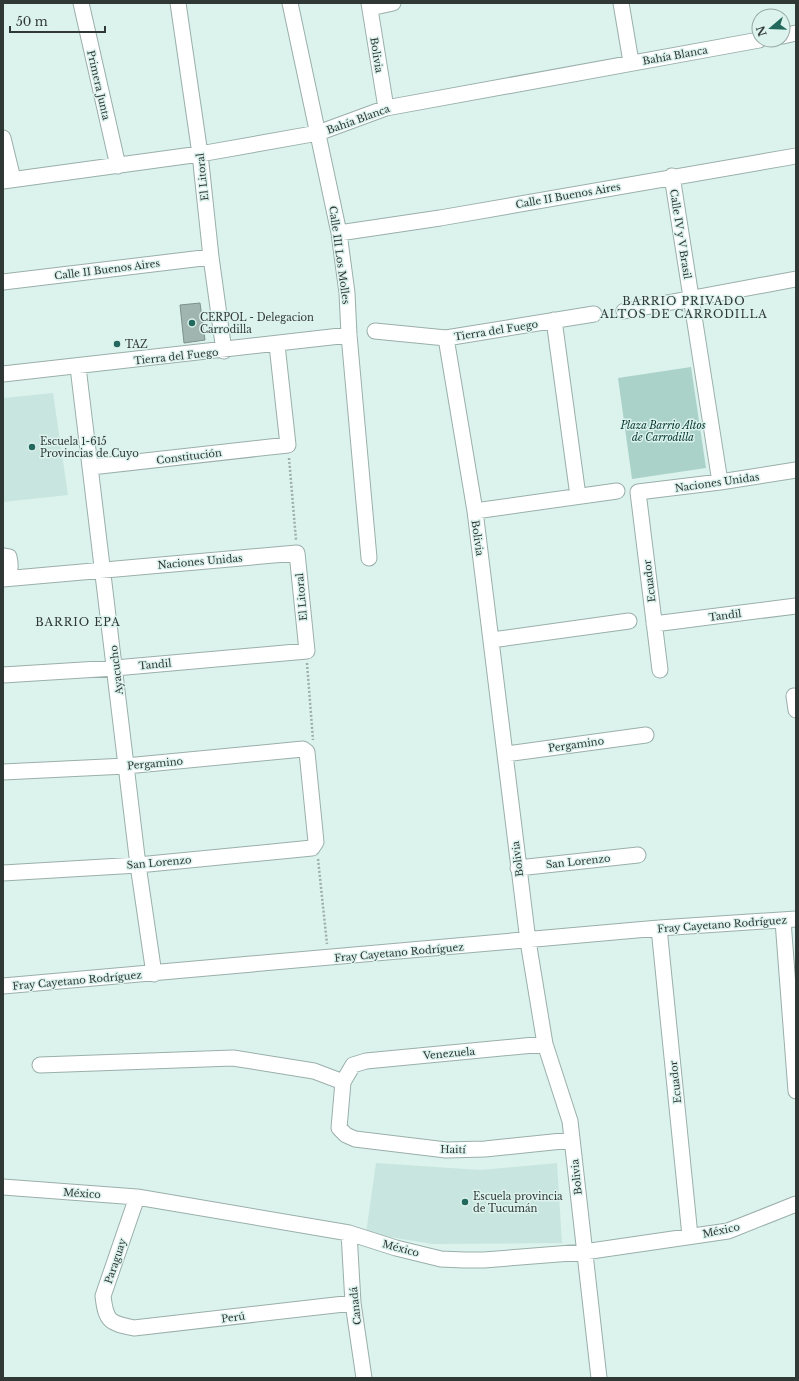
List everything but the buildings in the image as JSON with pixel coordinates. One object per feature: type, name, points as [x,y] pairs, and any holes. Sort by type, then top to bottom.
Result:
[{"type":"street","name":"Primera Junta","points":[[81,3],[118,166]]},
{"type":"street","name":"El Litoral","points":[[178,3],[200,154],[211,257],[224,351]]},
{"type":"street","name":"Calle III Los Molles","points":[[290,3],[339,233],[347,292],[349,335],[369,558]]},
{"type":"street","points":[[370,5],[393,3]]},
{"type":"street","points":[[621,3],[631,62]]},
{"type":"street","name":"Bolivia","points":[[370,5],[386,108]]},
{"type":"street","name":"Bahía Blanca","points":[[8,180],[200,154],[318,133],[386,108],[631,62],[751,41]]},
{"type":"street","points":[[3,138],[8,180]]},
{"type":"street","name":"Calle II Buenos Aires","points":[[339,233],[440,218],[672,176],[796,156]]},
{"type":"street","name":"Calle IV y V Brasil","points":[[672,176],[720,482]]},
{"type":"street","name":"Calle II Buenos Aires","points":[[3,282],[211,257]]},
{"type":"street","points":[[624,311],[796,279]]},
{"type":"street","name":"Tierra del Fuego","points":[[375,331],[446,338],[594,314]]},
{"type":"street","points":[[554,320],[578,496]]},
{"type":"street","name":"Tierra del Fuego","points":[[3,374],[224,351],[349,335]]},
{"type":"street","name":"Bolivia","points":[[446,338],[475,511],[528,941],[545,1044],[570,1121],[599,1378]]},
{"type":"street","points":[[277,345],[288,445]]},
{"type":"street","name":"Ayacucho","points":[[78,367],[104,569],[138,865],[154,974]]},
{"type":"street","name":"Constitución","points":[[91,467],[288,445]]},
{"type":"street","name":"Naciones Unidas","points":[[638,492],[720,482],[796,470]]},
{"type":"street","points":[[475,511],[617,491]]},
{"type":"street","name":"Ecuador","points":[[638,492],[660,670]]},
{"type":"street","name":"El Litoral","points":[[297,553],[306,651]]},
{"type":"street","name":"Naciones Unidas","points":[[5,578],[297,553]]},
{"type":"street","points":[[3,556],[9,557],[10,564],[10,570],[5,578]]},
{"type":"street","name":"Tandil","points":[[654,624],[796,606]]},
{"type":"street","points":[[492,640],[629,621]]},
{"type":"street","name":"Tandil","points":[[3,674],[115,668],[306,651]]},
{"type":"street","name":"Pergamino","points":[[506,754],[646,735]]},
{"type":"street","points":[[306,750],[315,844]]},
{"type":"street","name":"Pergamino","points":[[3,772],[126,766],[306,750]]},
{"type":"street","name":"San Lorenzo","points":[[3,873],[138,865],[315,844]]},
{"type":"street","name":"San Lorenzo","points":[[518,868],[638,854]]},
{"type":"street","points":[[790,920],[796,1091]]},
{"type":"street","name":"Fray Cayetano Rodríguez","points":[[3,986],[528,941],[659,928],[790,920]]},
{"type":"street","name":"Ecuador","points":[[659,928],[690,1236]]},
{"type":"street","name":"Venezuela","points":[[343,1082],[353,1065],[366,1061],[545,1044]]},
{"type":"street","points":[[40,1065],[233,1058],[314,1071],[343,1082]]},
{"type":"street","name":"Haití","points":[[343,1082],[339,1128],[346,1135],[355,1139],[446,1150],[486,1149],[572,1140]]},
{"type":"street","name":"México","points":[[3,1187],[137,1197],[349,1233],[396,1248],[441,1258],[484,1260],[584,1252],[728,1231],[796,1204]]},
{"type":"street","name":"Paraguay","points":[[114,1324],[105,1312],[103,1296],[137,1197]]},
{"type":"street","name":"Canadá","points":[[349,1233],[353,1303],[364,1378]]},
{"type":"street","name":"Perú","points":[[114,1324],[134,1328],[353,1303]]},
{"type":"path","points":[[288,445],[297,553]]},
{"type":"path","points":[[306,651],[313,740],[306,750]]},
{"type":"path","points":[[315,844],[328,958]]},
{"type":"shaded area","name":"Escuela 1-615 Provincias de Cuyo","points":[[53,393],[68,495],[3,502],[3,398]]},
{"type":"shaded area","name":"Escuela provincia de Tucumán","points":[[376,1163],[481,1170],[557,1163],[562,1243],[432,1244],[366,1233]]},
{"type":"green space","name":"Plaza Barrio Altos de Carrodilla","points":[[691,367],[706,468],[632,479],[618,378]]},
{"type":"place","name":"CERPOL - Delegacion Carrodilla","points":[[192,323]]},
{"type":"place","name":"TAZ","points":[[117,344]]},
{"type":"place","name":"Escuela 1-615 Provincias de Cuyo","points":[[32,447]]},
{"type":"place","name":"Escuela provincia de Tucumán","points":[[465,1202]]},
{"type":"district","name":"BARRIO PRIVADO ALTOS DE CARRODILLA","points":[[684,307]]},
{"type":"district","name":"BARRIO EPA","points":[[78,622]]}]
